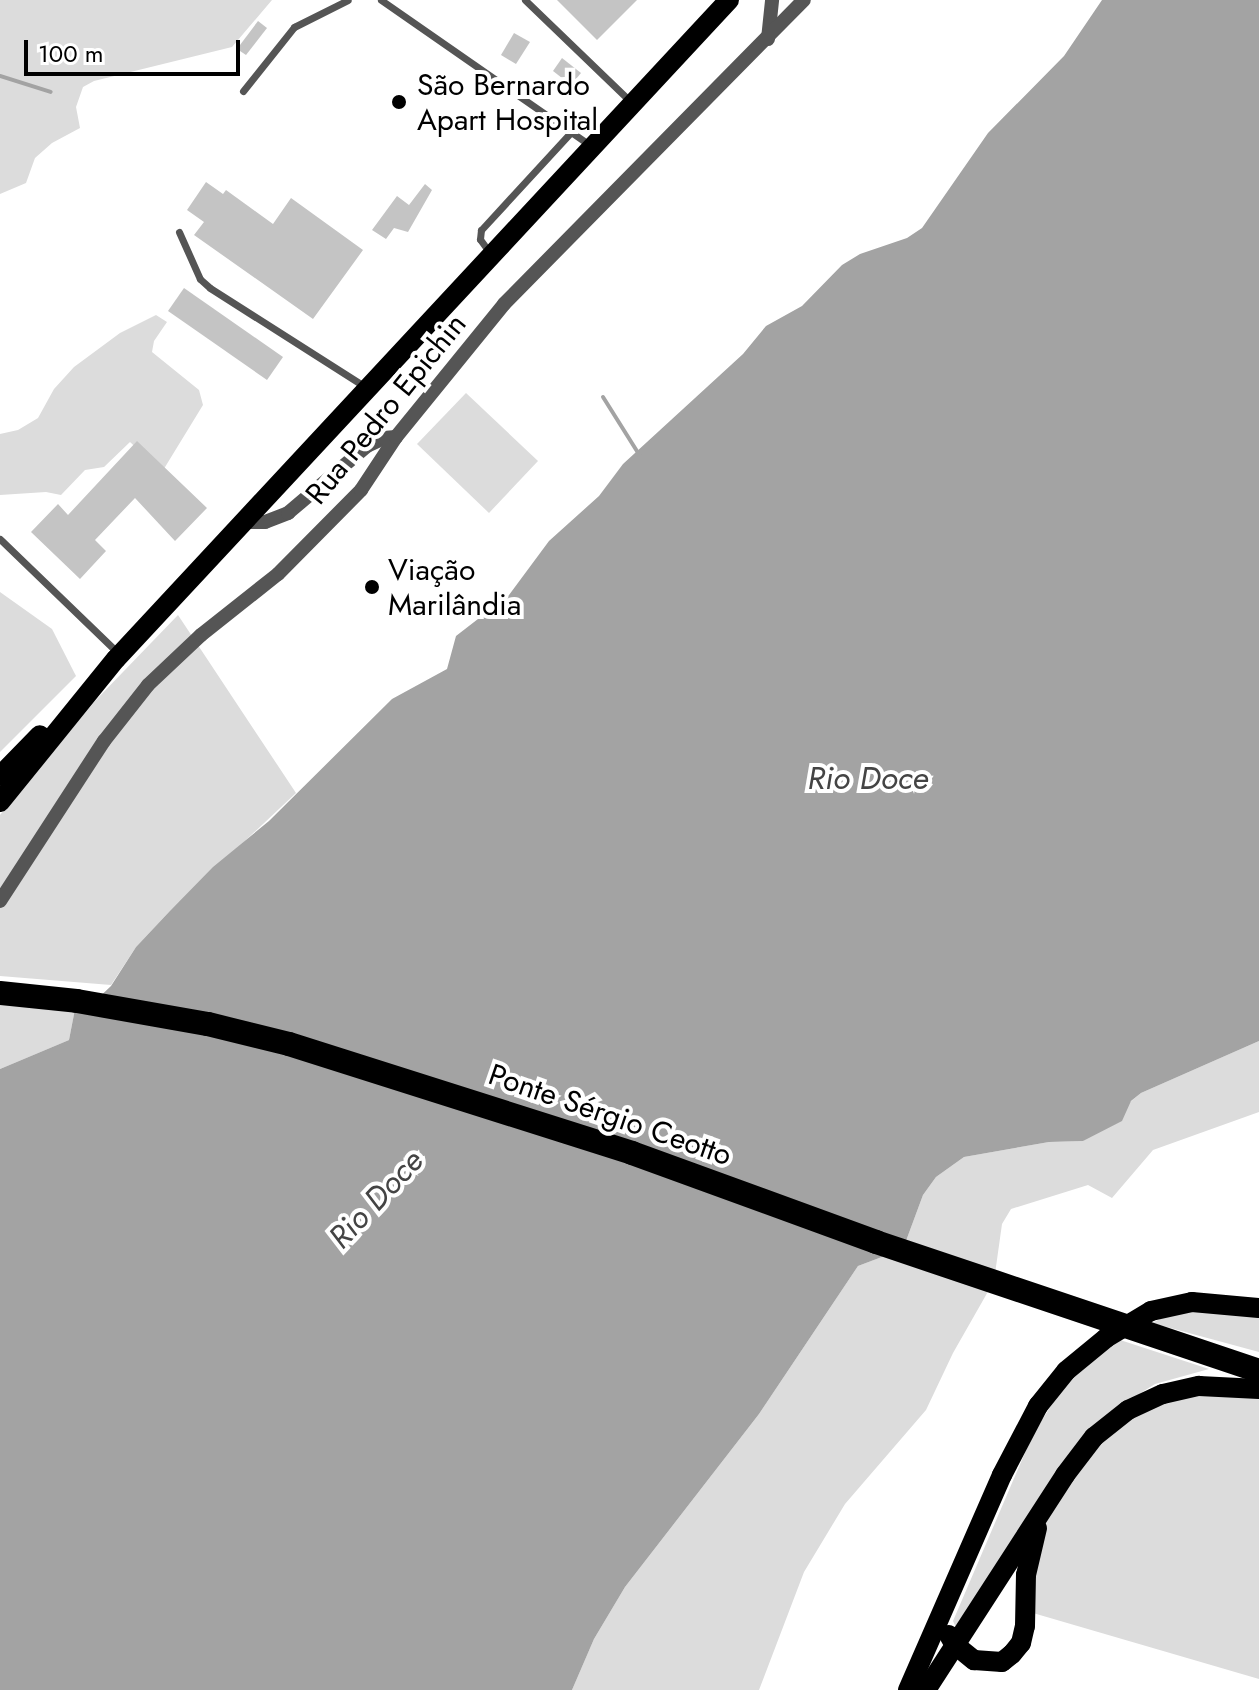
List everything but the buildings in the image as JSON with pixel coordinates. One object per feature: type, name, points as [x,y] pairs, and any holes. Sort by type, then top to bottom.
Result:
[{"type":"highway","name":"Ponte Sérgio Ceotto","points":[[0,993],[91,1003],[208,1024],[289,1044],[632,1153],[1187,1349],[1255,1369]]},
{"type":"main road","points":[[0,776],[118,657],[370,390],[729,0]]},
{"type":"main road","points":[[0,802],[118,657]]},
{"type":"main road","points":[[908,1690],[1002,1475],[1038,1406],[1066,1371],[1106,1338],[1151,1311],[1192,1302],[1259,1308]]},
{"type":"main road","points":[[926,1690],[1094,1437],[1128,1410],[1163,1394],[1199,1386],[1259,1389]]},
{"type":"main road","points":[[951,1595],[948,1622],[954,1644],[974,1660],[989,1664],[1002,1662],[1021,1643],[1026,1575],[1033,1538],[1046,1506]]},
{"type":"street","points":[[768,39],[772,0]]},
{"type":"street","name":"Rua Pedro Epichin","points":[[0,901],[104,741],[148,685],[201,635],[278,574],[361,490],[396,437],[504,304],[804,0]]},
{"type":"street","points":[[245,522],[265,522],[288,513],[367,446],[384,438],[396,437]]},
{"type":"lane","points":[[243,91],[294,27],[348,0]]},
{"type":"lane","points":[[381,0],[592,146]]},
{"type":"lane","points":[[525,0],[633,104]]},
{"type":"lane","points":[[492,255],[480,239],[481,230],[571,132]]},
{"type":"lane","points":[[179,232],[200,279],[210,288],[370,390]]},
{"type":"lane","points":[[0,539],[118,657]]},
{"type":"shaded area","points":[[0,0],[272,0],[232,47],[94,81],[83,87],[76,107],[80,128],[52,143],[35,158],[26,183],[0,194]]},
{"type":"shaded area","points":[[156,315],[167,322],[154,341],[152,352],[199,390],[203,405],[162,472],[130,442],[104,467],[85,470],[61,495],[46,492],[0,495],[0,434],[18,430],[38,418],[54,389],[74,367],[120,333]]},
{"type":"shaded area","points":[[466,393],[538,461],[489,513],[417,444]]},
{"type":"shaded area","points":[[0,592],[52,629],[76,676],[0,752]]},
{"type":"shaded area","points":[[178,615],[296,793],[168,913],[136,947],[111,985],[0,976],[0,815],[95,701]]},
{"type":"shaded area","points":[[0,1004],[75,1009],[69,1040],[0,1069]]},
{"type":"shaded area","points":[[1259,1041],[1259,1112],[1153,1150],[1112,1198],[1088,1185],[1011,1209],[1002,1224],[994,1281],[953,1353],[926,1410],[845,1504],[804,1572],[759,1690],[572,1690],[594,1639],[625,1587],[759,1414],[858,1266],[903,1249],[923,1195],[936,1177],[964,1157],[1049,1142],[1083,1141],[1141,1093]]},
{"type":"shaded area","points":[[1176,1311],[1259,1313],[1259,1352],[1152,1323]]},
{"type":"shaded area","points":[[1117,1339],[1209,1369],[1155,1384],[1112,1411],[957,1630],[953,1621],[1033,1434],[1072,1373]]},
{"type":"shaded area","points":[[1204,1392],[1259,1394],[1259,1679],[1033,1613],[1039,1526],[1088,1450],[1158,1400]]},
{"type":"water","name":"Rio Doce","points":[[1102,0],[1259,0],[1259,1041],[1141,1093],[1131,1101],[1122,1121],[1083,1141],[1049,1142],[964,1157],[936,1177],[923,1195],[903,1249],[858,1266],[759,1414],[625,1587],[594,1639],[572,1690],[0,1690],[0,1069],[69,1040],[75,1009],[91,1005],[111,986],[136,947],[168,913],[213,867],[269,821],[392,699],[447,669],[456,636],[509,595],[549,541],[599,496],[623,464],[743,354],[766,326],[802,306],[842,265],[860,254],[907,238],[922,228],[988,133],[1064,56]]},
{"type":"waterway","points":[[0,76],[51,92]]},
{"type":"waterway","points":[[603,397],[640,456]]},
{"type":"place","name":"São Bernardo Apart Hospital","points":[[399,102]]},
{"type":"place","name":"Viação Marilândia","points":[[372,587]]}]
